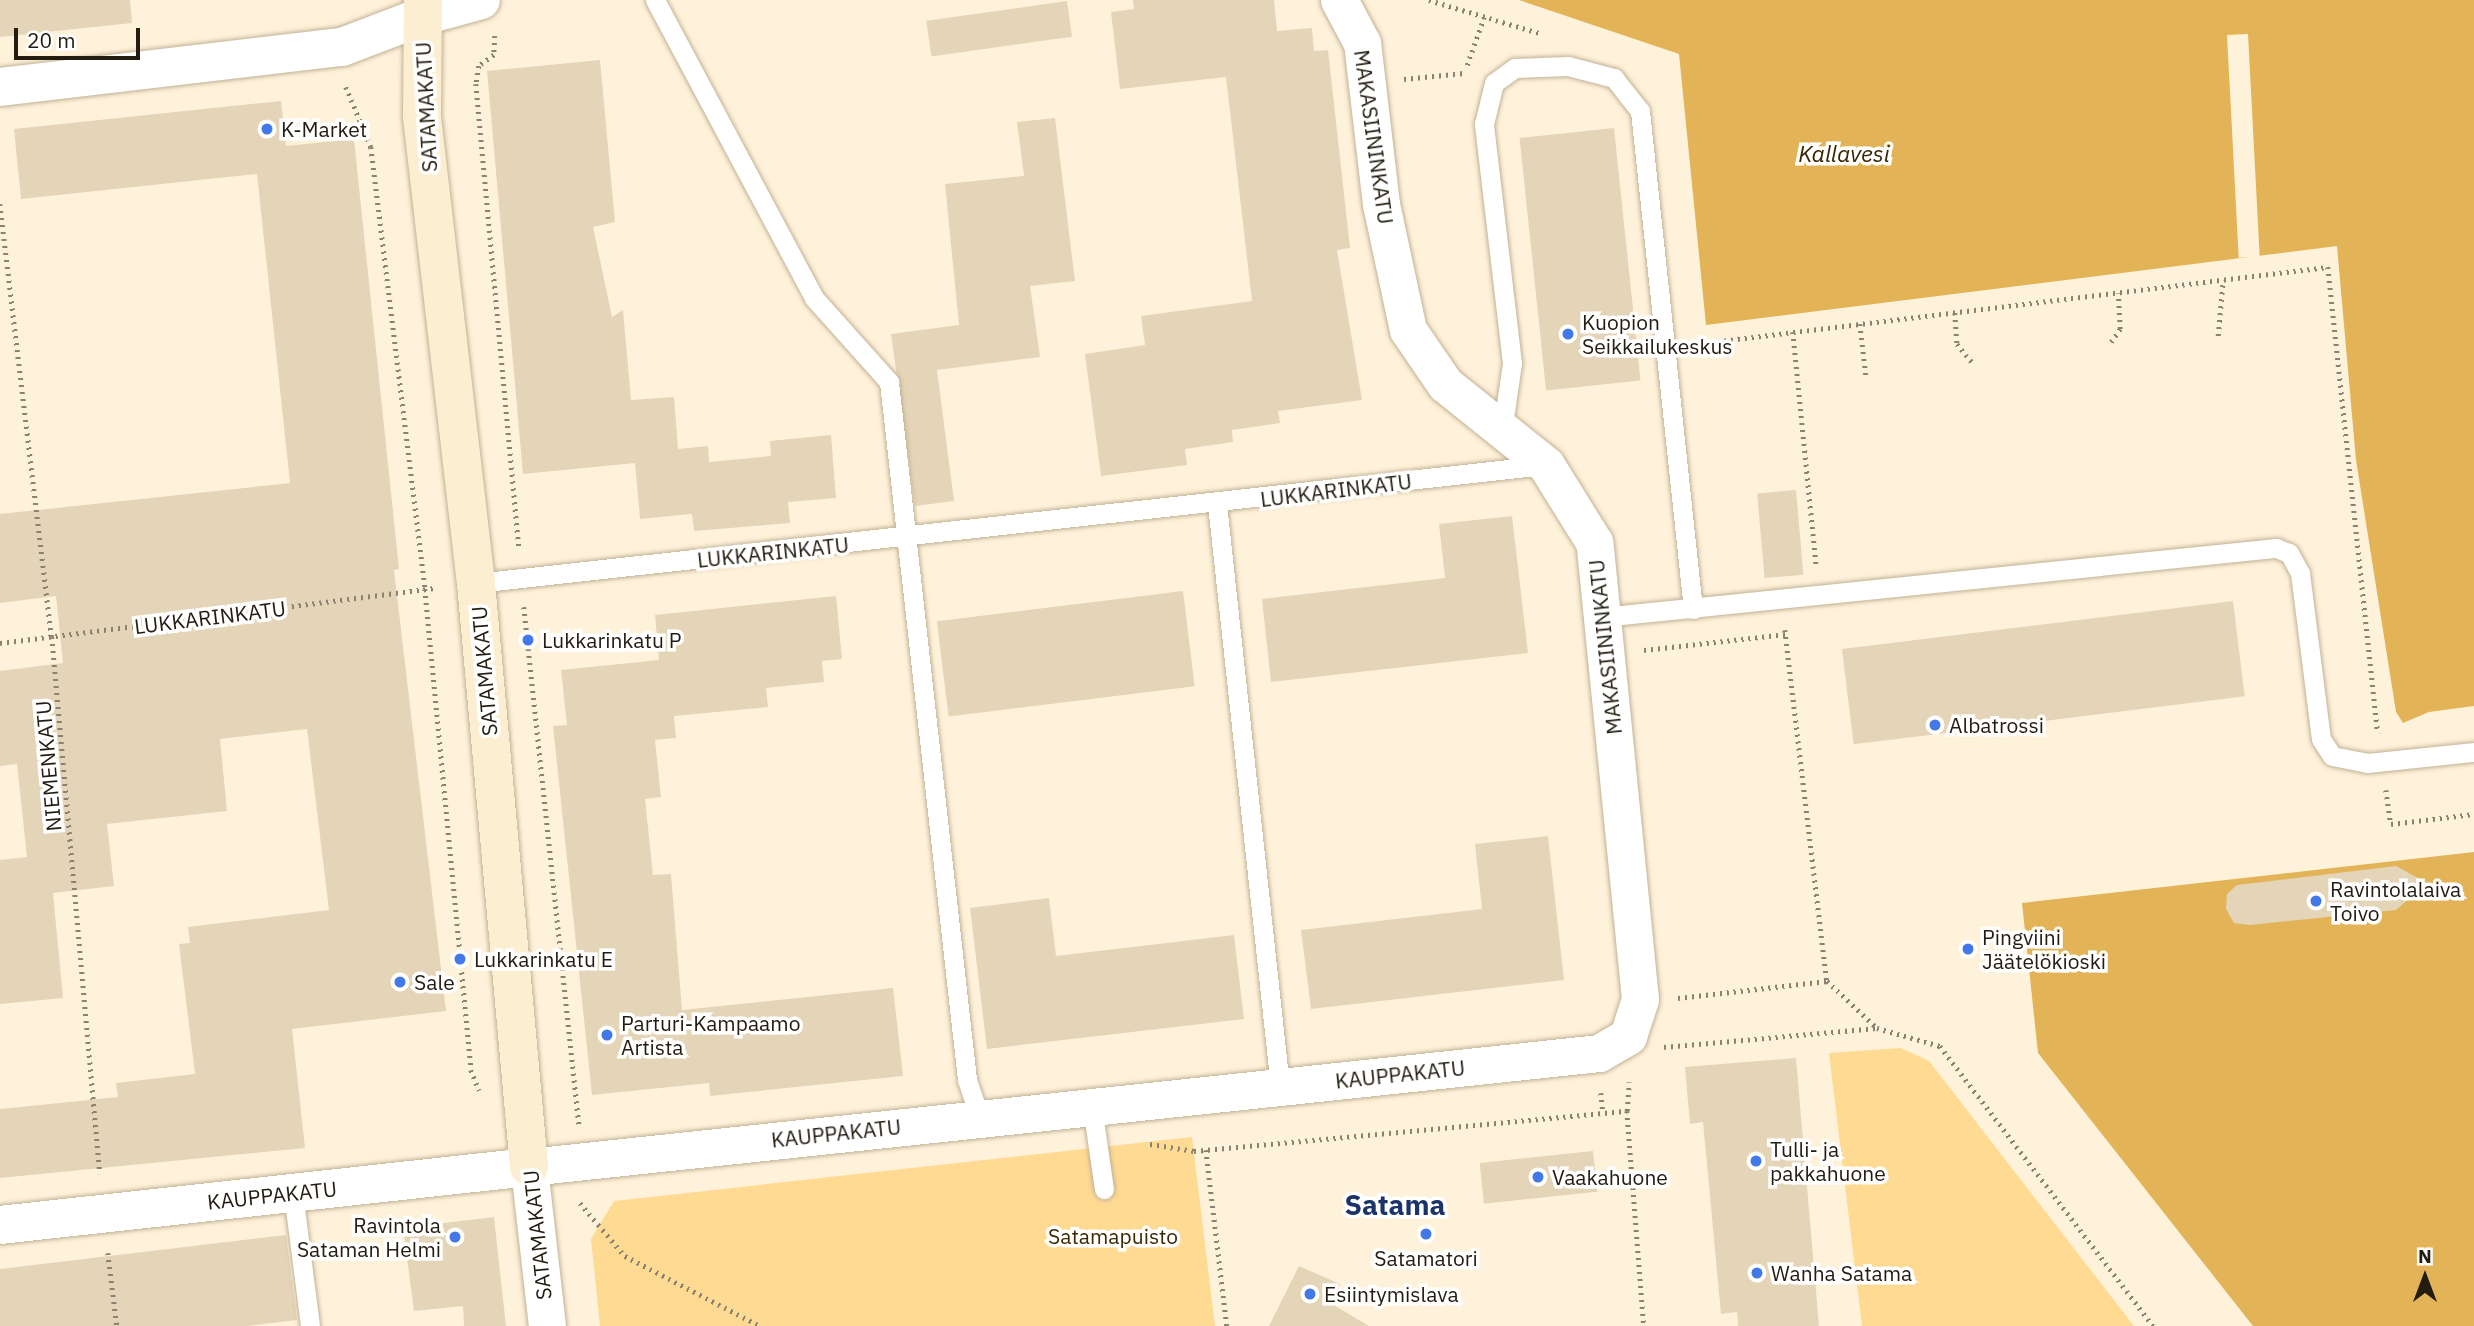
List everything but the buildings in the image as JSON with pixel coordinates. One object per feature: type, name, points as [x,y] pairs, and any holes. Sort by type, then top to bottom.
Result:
[{"type":"main road","name":"SATAMAKATU","points":[[423,8],[422,117],[476,583],[530,1167]]},
{"type":"street","points":[[0,87],[342,47],[423,8],[481,0]]},
{"type":"street","name":"MAKASIININKATU","points":[[1339,0],[1362,43],[1381,204],[1408,330],[1446,384],[1503,425],[1546,465],[1594,542],[1640,999]]},
{"type":"street","name":"KAUPPAKATU","points":[[0,1226],[583,1159],[1599,1053],[1628,1036],[1640,999]]},
{"type":"street","name":"SATAMAKATU","points":[[530,1167],[547,1326]]},
{"type":"lane","points":[[655,0],[814,298],[889,382],[909,538],[967,1080],[980,1118]]},
{"type":"lane","points":[[1503,425],[1512,363],[1484,124],[1494,83],[1515,68],[1568,66],[1614,78],[1640,111],[1693,609]]},
{"type":"lane","name":"LUKKARINKATU","points":[[476,583],[909,538],[1546,465]]},
{"type":"lane","points":[[1217,504],[1280,1087]]},
{"type":"lane","points":[[1602,617],[1783,601],[2276,548],[2289,552],[2300,573],[2321,739],[2332,755],[2382,762],[2474,752]]},
{"type":"lane","points":[[1092,1106],[1104,1189]]},
{"type":"lane","points":[[293,1193],[310,1326]]},
{"type":"path","points":[[1367,82],[1463,75],[1484,17]]},
{"type":"path","points":[[495,55],[479,66],[476,85],[522,579],[583,1159]]},
{"type":"path","points":[[347,102],[371,147],[425,590],[471,1070],[485,1104]]},
{"type":"path","name":"NIEMENKATU","points":[[0,204],[52,637],[117,1326]]},
{"type":"path","points":[[1694,345],[2328,267],[2391,824],[2474,814]]},
{"type":"path","points":[[2218,336],[2223,280]]},
{"type":"path","points":[[2111,342],[2120,329],[2118,293]]},
{"type":"path","points":[[1955,313],[1957,344],[1972,362]]},
{"type":"path","points":[[1860,324],[1866,375]]},
{"type":"path","points":[[1793,332],[1818,579],[1783,601],[1827,982],[1877,1028],[1940,1046],[2153,1326]]},
{"type":"path","name":"LUKKARINKATU","points":[[0,643],[476,583]]},
{"type":"path","points":[[1606,654],[1786,634]]},
{"type":"path","points":[[1640,999],[1827,982]]},
{"type":"path","points":[[1627,1111],[1644,1326]]},
{"type":"path","points":[[1206,1150],[1227,1326]]},
{"type":"path","points":[[574,1197],[625,1256],[760,1326]]},
{"type":"green space","points":[[1901,1048],[1929,1061],[2134,1326],[1862,1326],[1829,1053]]},
{"type":"green space","name":"Satamapuisto","points":[[1192,1137],[1215,1326],[600,1326],[591,1239],[614,1201]]},
{"type":"water","name":"Kallavesi","points":[[1519,0],[2474,0],[2474,706],[2429,712],[2403,723],[2396,712],[2356,460],[2337,246],[1706,325],[1679,54]]},
{"type":"water","points":[[2474,852],[2474,1326],[2253,1326],[2038,1053],[2022,903]]},
{"type":"pier","points":[[2248,34],[2260,257],[2239,258],[2227,35]]},
{"type":"place","name":"K-Market","points":[[267,129]]},
{"type":"place","name":"Kuopion Seikkailukeskus","points":[[1568,334]]},
{"type":"place","name":"Lukkarinkatu P","points":[[528,640]]},
{"type":"place","name":"Albatrossi","points":[[1935,725]]},
{"type":"place","name":"Ravintolalaiva Toivo","points":[[2316,901]]},
{"type":"place","name":"Pingviini Jäätelökioski","points":[[1968,949]]},
{"type":"place","name":"Lukkarinkatu E","points":[[460,959]]},
{"type":"place","name":"Sale","points":[[400,982]]},
{"type":"place","name":"Parturi-Kampaamo Artista","points":[[607,1035]]},
{"type":"place","name":"Tulli- ja pakkahuone","points":[[1756,1161]]},
{"type":"place","name":"Vaakahuone","points":[[1538,1177]]},
{"type":"place","name":"Satamatori","points":[[1426,1234]]},
{"type":"place","name":"Ravintola Sataman Helmi","points":[[455,1237]]},
{"type":"place","name":"Wanha Satama","points":[[1757,1273]]},
{"type":"place","name":"Esiintymislava","points":[[1310,1294]]},
{"type":"district","name":"Satama","points":[[1395,1205]]}]
